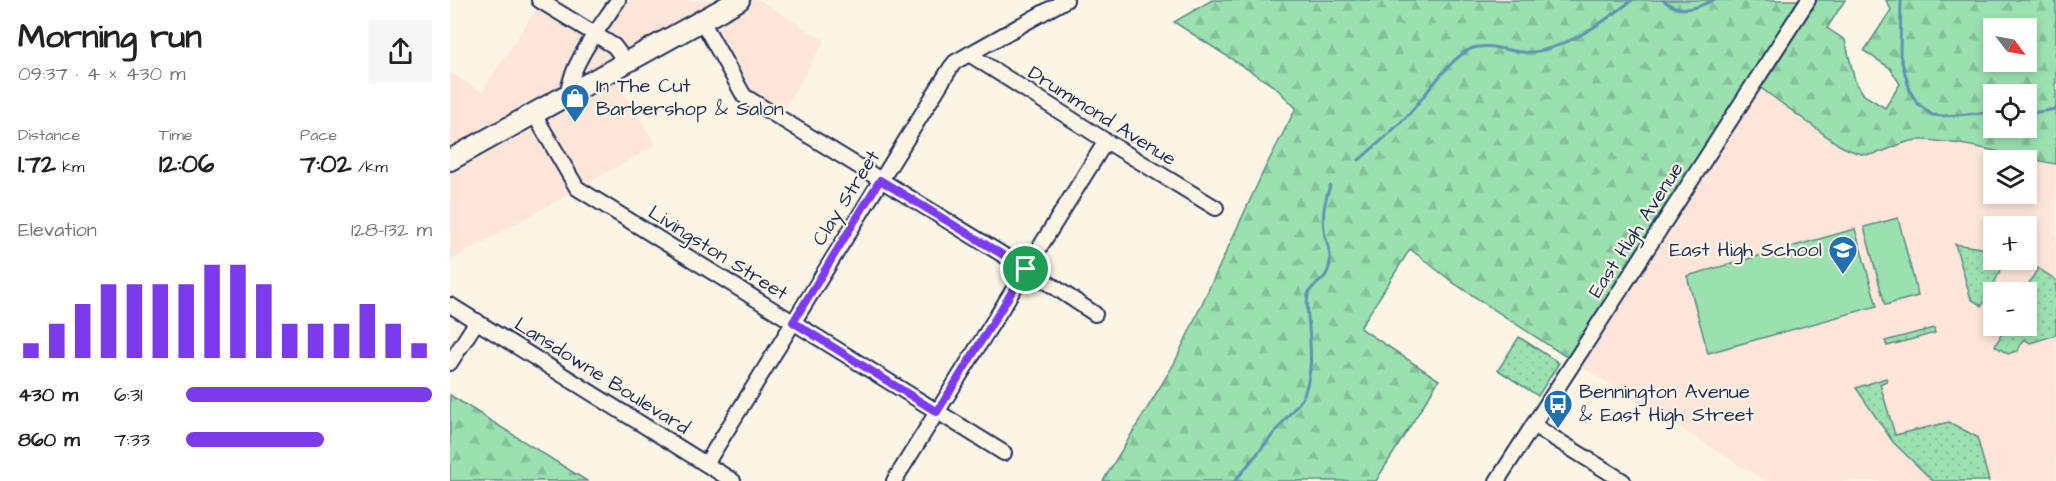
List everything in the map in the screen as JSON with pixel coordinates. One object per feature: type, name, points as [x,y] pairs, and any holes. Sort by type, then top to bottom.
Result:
[{"type":"highway","points":[[450,160],[739,0]]},
{"type":"street","points":[[539,0],[614,46],[626,62]]},
{"type":"street","points":[[568,93],[580,61],[618,0]]},
{"type":"street","name":"Clay Street","points":[[706,464],[951,67],[955,62],[1066,0]]},
{"type":"street","name":"East High Avenue","points":[[1497,481],[1808,0]]},
{"type":"street","points":[[702,21],[744,96],[1026,269],[1095,314]]},
{"type":"street","name":"Drummond Avenue","points":[[969,54],[1216,208]]},
{"type":"street","name":"Livingston Street","points":[[534,114],[577,188],[1004,453]]},
{"type":"street","points":[[894,481],[1106,141]]},
{"type":"street","name":"Lansdowne Boulevard","points":[[450,304],[733,481]]},
{"type":"street","points":[[450,363],[477,321]]},
{"type":"street","points":[[1533,425],[1623,481]]},
{"type":"shaded area","points":[[618,0],[760,0],[825,41],[779,117],[750,100],[702,21],[611,72],[656,145],[450,261],[450,72],[482,92],[541,1],[595,35]]},
{"type":"shaded area","name":"East High School","points":[[1754,83],[1839,145],[1853,151],[1874,155],[1915,139],[1986,150],[1983,150],[1983,204],[2037,204],[2037,160],[2056,164],[2056,481],[1765,481],[1574,362]]},
{"type":"green space","points":[[1212,0],[1845,0],[1827,28],[1845,40],[1855,81],[1864,95],[1885,108],[1900,84],[1890,68],[1864,51],[1891,10],[1886,0],[2056,0],[2056,164],[2037,160],[2037,150],[1991,150],[1923,140],[1904,143],[1870,155],[1861,154],[1839,145],[1754,83],[1574,362],[1455,284],[1410,249],[1360,328],[1439,380],[1376,481],[1103,481],[1174,364],[1264,170],[1296,108],[1275,87],[1174,22]]},
{"type":"green space","points":[[1898,218],[1918,296],[1885,305],[1864,227]]},
{"type":"green space","points":[[1855,229],[1877,306],[1708,353],[1687,276]]},
{"type":"green space","points":[[1955,244],[1983,248],[1983,270],[2001,270],[1995,282],[1983,282],[1982,306],[1971,299]]},
{"type":"green space","points":[[2038,268],[2056,280],[2056,335],[2030,343],[2024,339],[2017,351],[2008,354],[1995,346],[2000,336],[2037,336],[2037,282],[2030,282]]},
{"type":"green space","points":[[1934,328],[1935,333],[1887,346],[1885,341]]},
{"type":"green space","points":[[1519,337],[1559,363],[1538,396],[1498,370]]},
{"type":"green space","points":[[1886,378],[1887,381],[1880,384],[1895,435],[1949,422],[1977,437],[1989,481],[1933,481],[1893,442],[1856,388]]},
{"type":"green space","points":[[450,395],[587,481],[450,481]]},
{"type":"waterway","points":[[1359,160],[1401,123],[1446,69],[1464,53],[1473,48],[1485,46],[1522,52],[1550,48],[1580,35],[1632,0]]},
{"type":"waterway","points":[[1663,0],[1681,9],[1700,6],[1713,0]]},
{"type":"waterway","points":[[1901,0],[1900,55],[1910,91],[1917,103],[1932,115],[1983,113]]},
{"type":"waterway","points":[[2037,112],[2056,109]]},
{"type":"waterway","points":[[1235,481],[1302,399],[1306,390],[1310,364],[1308,295],[1326,275],[1330,262],[1323,216],[1330,186]]},
{"type":"place","name":"In The Cut Barbershop & Salon","points":[[575,124]]},
{"type":"place","name":"East High School","points":[[1843,276]]},
{"type":"place","name":"Bennington Avenue & East High Street","points":[[1558,430]]},
{"type":"route","points":[[880,180],[1026,269],[937,412],[793,322],[880,180]]}]
